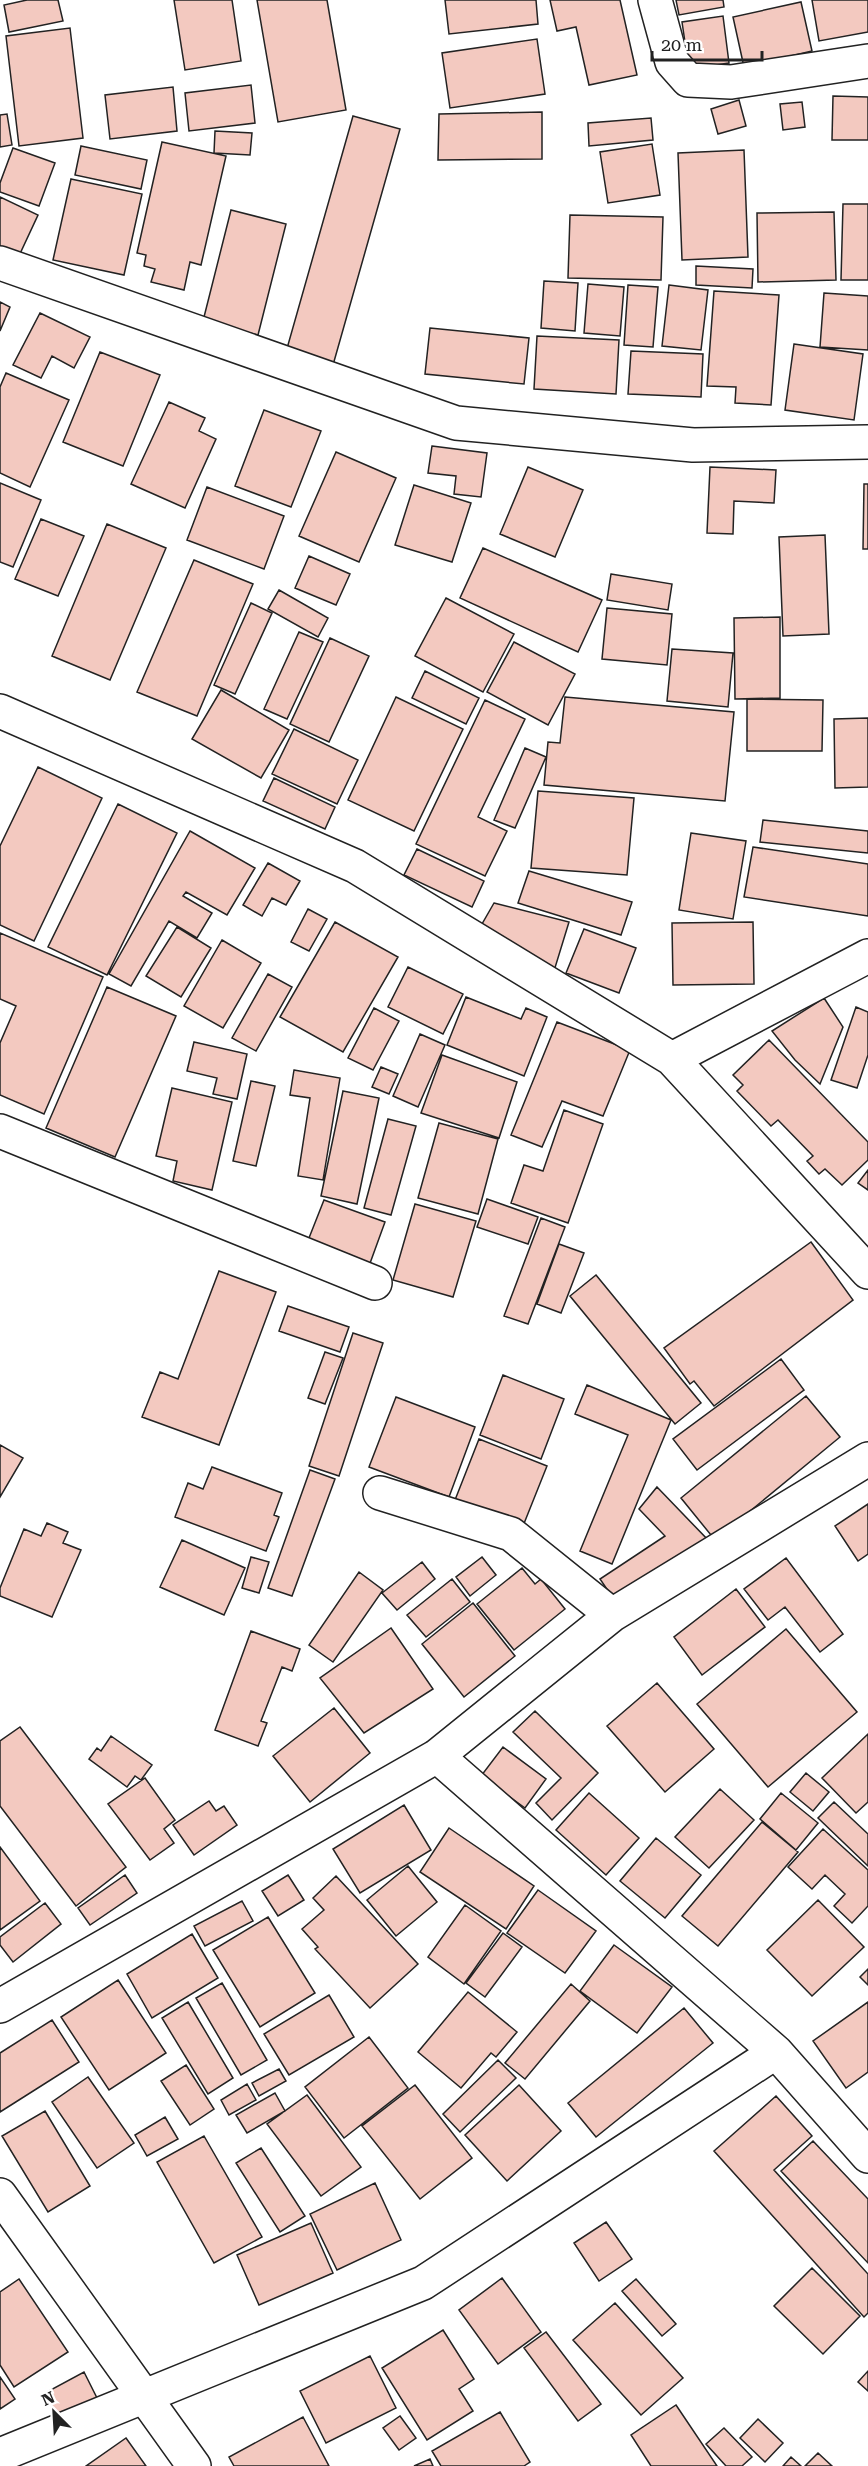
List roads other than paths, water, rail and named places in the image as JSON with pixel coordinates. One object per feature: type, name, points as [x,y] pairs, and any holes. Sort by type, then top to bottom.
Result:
[{"type":"street","points":[[655,0],[672,62],[688,80],[730,82],[868,62]]},
{"type":"street","points":[[0,263],[456,423],[693,445],[868,442]]},
{"type":"street","points":[[0,711],[355,866],[672,1059],[868,1272]]},
{"type":"street","points":[[672,1059],[868,956]]},
{"type":"street","points":[[0,1131],[375,1283]]},
{"type":"street","points":[[0,2006],[437,1756],[612,1616],[868,1459]]},
{"type":"street","points":[[380,1493],[511,1534],[612,1616]]},
{"type":"street","points":[[437,1756],[777,2052],[868,2156]]},
{"type":"street","points":[[0,2455],[423,2283],[777,2052]]},
{"type":"street","points":[[0,2195],[194,2466]]}]
